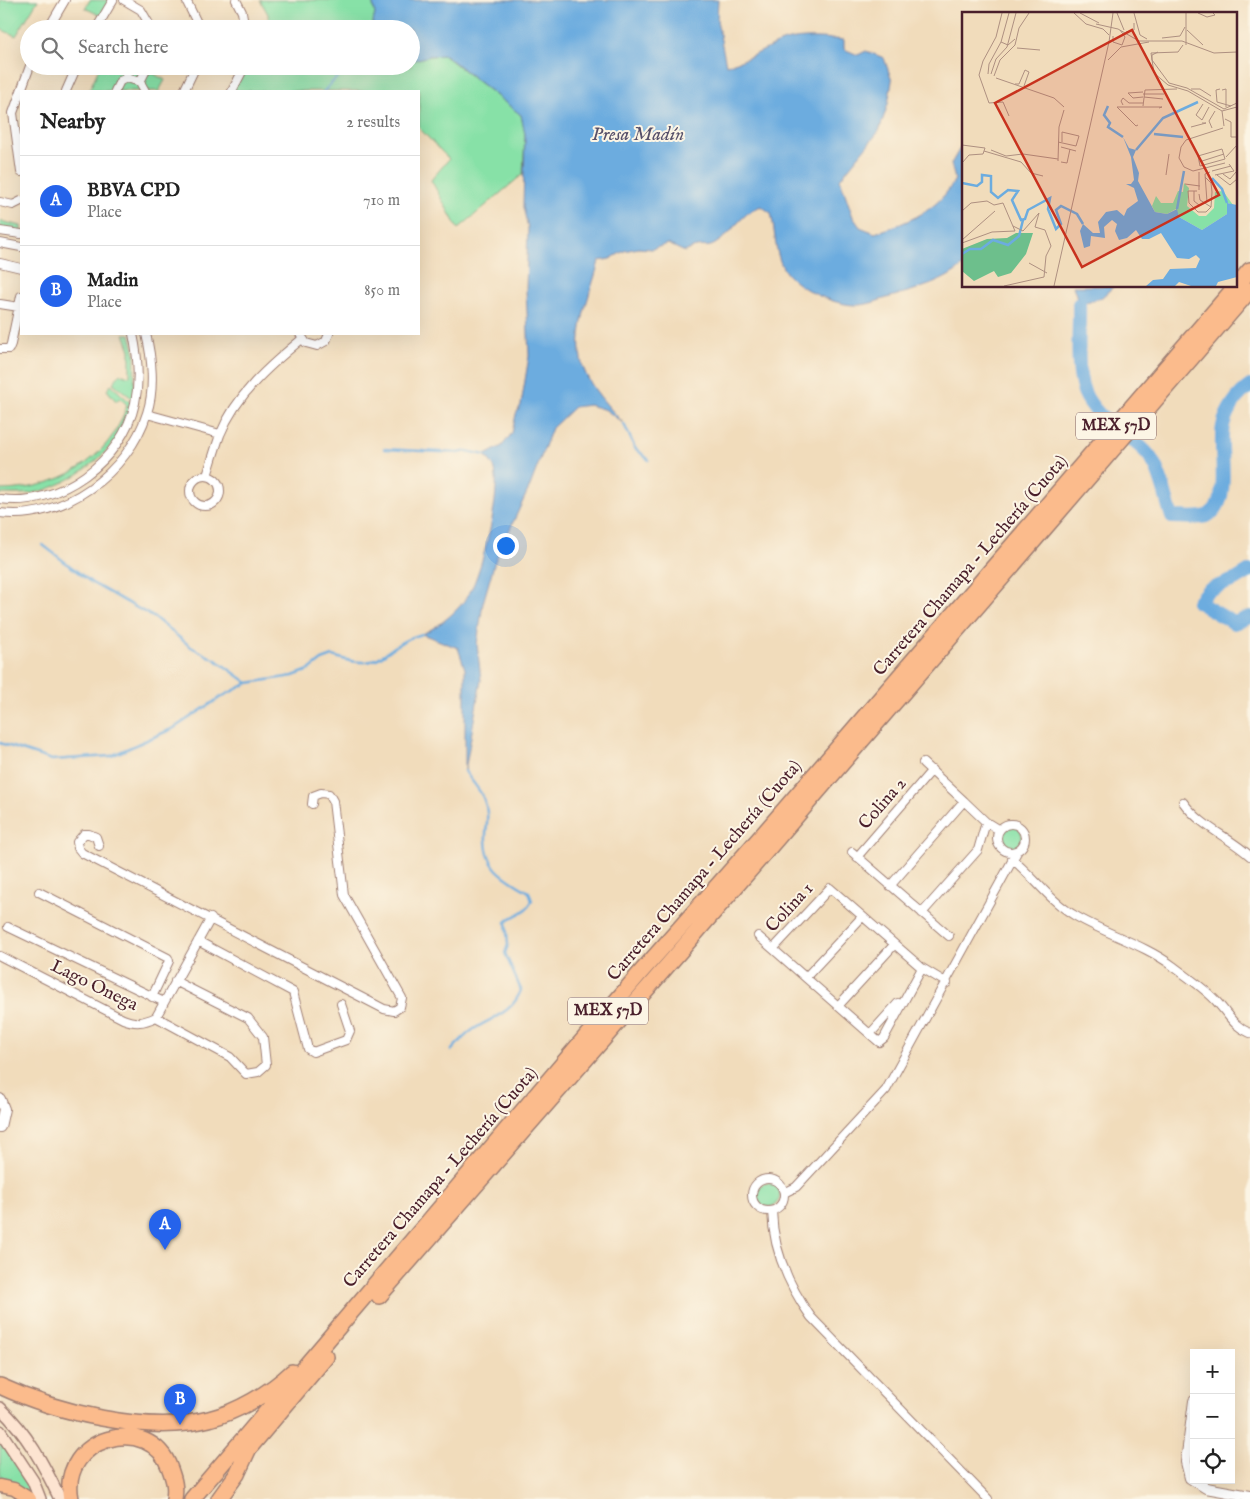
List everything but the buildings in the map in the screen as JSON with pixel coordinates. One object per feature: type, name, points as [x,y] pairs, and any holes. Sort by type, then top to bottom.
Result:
[{"type":"highway","name":"Carretera Chamapa - Lechería (Cuota)","points":[[1238,287],[1250,270]]},
{"type":"highway","name":"Carretera Chamapa - Lechería (Cuota)","points":[[204,1499],[1208,329],[1237,288]]},
{"type":"highway","name":"Carretera Chamapa - Lechería (Cuota)","points":[[1208,329],[1250,290]]},
{"type":"highway","name":"Carretera Chamapa - Lechería (Cuota)","points":[[192,1499],[640,973],[1034,531]]},
{"type":"highway","points":[[0,1386],[54,1408],[96,1418],[180,1424],[210,1419],[249,1402],[288,1376],[333,1334]]},
{"type":"highway","points":[[71,1499],[69,1489],[71,1476],[81,1455],[100,1440],[123,1436],[152,1443],[167,1458],[176,1486],[174,1499]]},
{"type":"highway","points":[[219,1499],[237,1474],[249,1448]]},
{"type":"main road","points":[[0,1408],[22,1432],[42,1461],[60,1499]]},
{"type":"main road","points":[[0,1432],[33,1481],[40,1499]]},
{"type":"main road","points":[[0,1486],[14,1489],[30,1499]]},
{"type":"street","points":[[53,20],[65,0]]},
{"type":"street","points":[[101,20],[113,0]]},
{"type":"street","points":[[124,0],[141,10],[147,20]]},
{"type":"street","points":[[186,0],[196,20]]},
{"type":"street","points":[[236,0],[243,20]]},
{"type":"street","points":[[21,90],[27,75]]},
{"type":"street","points":[[66,90],[73,75]]},
{"type":"street","points":[[140,82],[144,75]]},
{"type":"street","points":[[184,90],[192,75]]},
{"type":"street","points":[[232,90],[240,75]]},
{"type":"street","points":[[116,90],[120,81],[127,78],[140,82],[144,90]]},
{"type":"street","points":[[20,94],[13,113],[20,165]]},
{"type":"street","points":[[0,202],[12,205],[20,201]]},
{"type":"street","points":[[0,231],[20,234]]},
{"type":"street","points":[[0,244],[20,247]]},
{"type":"street","points":[[0,263],[20,268]]},
{"type":"street","points":[[0,349],[9,349],[12,344],[20,302]]},
{"type":"street","points":[[0,304],[19,308]]},
{"type":"street","points":[[0,499],[25,499],[44,496],[64,489],[84,478],[119,442],[132,415],[135,403],[138,377],[134,335]]},
{"type":"street","points":[[0,513],[24,513],[47,509],[70,500],[92,487],[110,472],[122,457],[146,414],[151,368],[146,335]]},
{"type":"street","points":[[206,476],[220,434],[247,390],[301,336],[311,346],[317,346],[326,341],[329,335]]},
{"type":"street","points":[[135,403],[141,401],[146,414]]},
{"type":"street","points":[[132,415],[135,420],[146,414],[220,434]]},
{"type":"street","points":[[924,763],[998,834],[998,844],[1003,850],[1014,855],[1056,903],[1075,916],[1130,942],[1171,965],[1216,1001],[1232,1023],[1250,1032]]},
{"type":"street","name":"Colina 2","points":[[932,770],[854,855],[949,936]]},
{"type":"street","points":[[99,846],[96,837],[90,834],[84,834],[77,842],[78,848],[82,853],[384,1009],[394,1011],[400,1007],[402,998],[344,895],[334,801],[329,794],[321,793],[314,796],[312,804]]},
{"type":"street","points":[[890,886],[964,801]]},
{"type":"street","points":[[1183,802],[1191,813],[1210,829],[1250,856]]},
{"type":"street","points":[[922,913],[978,850],[986,822]]},
{"type":"street","points":[[784,1193],[796,1187],[886,1090],[947,983],[1014,855],[1022,847],[1025,840],[1022,830],[1016,825],[1009,824],[998,834],[982,837]]},
{"type":"street","name":"Colina 1","points":[[823,882],[922,968],[947,983]]},
{"type":"street","name":"Colina 1","points":[[772,949],[830,888]]},
{"type":"street","points":[[39,892],[168,958],[169,961],[152,996]]},
{"type":"street","points":[[806,977],[862,917]]},
{"type":"street","name":"Lago Onega","points":[[0,956],[134,1024],[156,1017],[210,918]]},
{"type":"street","points":[[8,927],[164,1002]]},
{"type":"street","name":"Colina 1","points":[[758,936],[881,1045],[922,968]]},
{"type":"street","points":[[198,941],[293,992],[308,1049],[313,1052],[346,1040],[350,1031],[341,1004]]},
{"type":"street","points":[[838,1006],[894,945]]},
{"type":"street","points":[[156,1017],[230,1057],[246,1074],[258,1072],[266,1065],[262,1037],[248,1018],[175,981]]},
{"type":"street","name":"Colina 1","points":[[870,1034],[906,995]]},
{"type":"street","points":[[0,1099],[4,1109],[1,1122]]},
{"type":"street","points":[[762,1180],[771,1180],[780,1184],[784,1193],[779,1207],[772,1211],[762,1210],[755,1204],[752,1195],[754,1186],[762,1180]]},
{"type":"street","points":[[772,1211],[772,1228],[776,1247],[798,1299],[811,1317],[988,1499]]},
{"type":"street","points":[[1190,1431],[1186,1462],[1190,1478],[1206,1488],[1248,1496]]},
{"type":"green space","points":[[0,0],[38,0],[26,20],[20,20],[20,29],[16,36],[0,29]]},
{"type":"green space","points":[[90,0],[113,0],[103,17],[85,8]]},
{"type":"green space","points":[[260,0],[372,0],[375,14],[373,20],[268,20],[268,14]]},
{"type":"green space","points":[[444,55],[521,115],[525,134],[523,174],[458,229],[431,180],[449,159],[420,129],[420,90],[233,90],[240,75],[420,75],[420,58]]},
{"type":"green space","points":[[96,75],[156,75],[165,80],[160,90],[89,90]]},
{"type":"green space","points":[[0,221],[20,226],[20,234],[0,230]]},
{"type":"green space","points":[[124,335],[130,335],[135,354],[134,400],[113,383],[120,374],[130,376],[130,350]]},
{"type":"green space","points":[[111,385],[132,404],[128,419],[120,433],[99,458],[71,478],[42,491],[27,494],[0,494],[0,490],[21,489],[41,485],[60,478],[94,457],[108,442],[119,425],[127,405],[120,398],[116,401],[107,390]]},
{"type":"green space","points":[[1010,824],[1018,828],[1022,836],[1018,844],[1010,848],[1002,844],[998,836],[1002,828]]},
{"type":"green space","points":[[768,1183],[776,1187],[780,1195],[776,1203],[768,1207],[760,1203],[756,1195],[760,1187]]},
{"type":"green space","points":[[0,1432],[40,1499],[0,1486]]},
{"type":"water","name":"Presa Madín","points":[[372,0],[718,0],[717,20],[726,65],[741,61],[792,39],[822,38],[844,40],[844,49],[858,55],[866,51],[884,58],[892,81],[888,104],[879,131],[840,179],[853,217],[860,227],[875,233],[911,220],[940,199],[955,179],[951,164],[962,145],[962,266],[939,281],[922,287],[859,305],[837,302],[819,296],[794,281],[783,269],[778,254],[771,213],[761,206],[753,209],[722,240],[712,246],[695,247],[685,252],[668,244],[652,249],[638,248],[624,251],[610,259],[599,261],[581,327],[580,354],[590,383],[624,424],[606,410],[589,405],[574,407],[552,428],[530,486],[495,561],[483,603],[477,644],[481,680],[465,771],[465,669],[458,648],[422,634],[436,627],[455,611],[466,599],[475,581],[490,530],[496,493],[494,467],[485,455],[502,446],[512,433],[516,414],[521,405],[529,356],[526,290],[528,228],[523,207],[525,134],[521,115],[445,55],[420,58],[420,20],[373,20],[375,14]]},
{"type":"water","points":[[1074,288],[1112,288],[1101,298],[1079,304]]},
{"type":"waterway","points":[[325,90],[339,75]]},
{"type":"waterway","points":[[1079,304],[1078,352],[1083,389],[1087,398],[1100,415],[1138,444],[1155,465],[1172,517],[1192,518],[1207,516],[1217,507],[1221,498],[1223,473],[1223,426],[1233,403],[1250,386]]},
{"type":"waterway","points":[[624,424],[635,448],[649,460]]},
{"type":"waterway","points":[[384,449],[459,453],[467,451],[485,455]]},
{"type":"waterway","points":[[43,545],[92,583],[155,618],[191,647],[216,660],[248,683]]},
{"type":"waterway","points":[[1250,571],[1237,579],[1208,590],[1198,602],[1234,623],[1250,617]]},
{"type":"waterway","points":[[0,743],[52,760],[111,756],[174,728],[221,697],[248,683],[293,676],[309,670],[322,660],[333,656],[351,661],[364,662],[374,660],[408,639],[422,634]]},
{"type":"waterway","points":[[451,1051],[471,1031],[507,1010],[517,998],[521,990],[505,953],[508,945],[506,922],[513,916],[523,912],[532,901],[529,892],[504,876],[492,863],[486,846],[486,804],[483,796],[465,771]]},
{"type":"place","name":"BBVA CPD","points":[[165,1250]]},
{"type":"place","name":"Madin","points":[[180,1425]]}]
